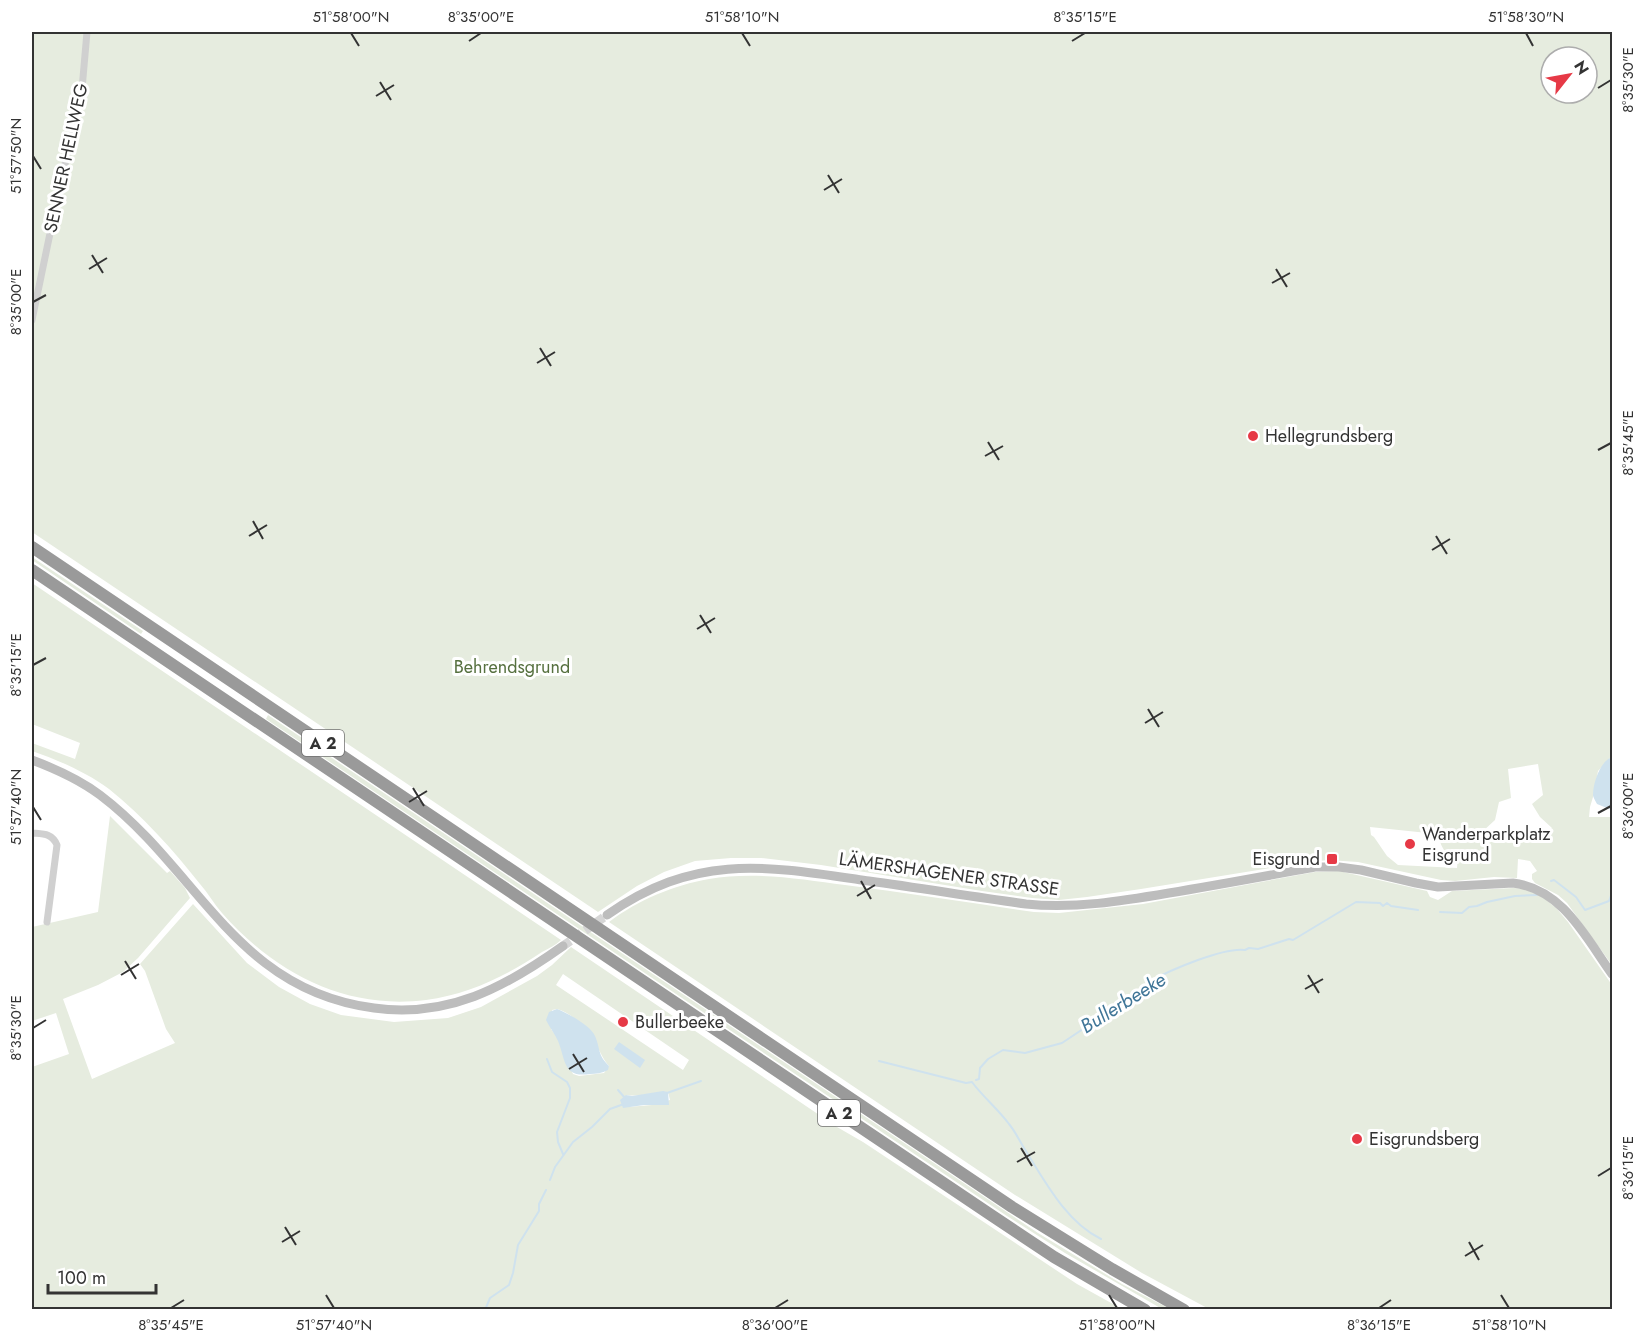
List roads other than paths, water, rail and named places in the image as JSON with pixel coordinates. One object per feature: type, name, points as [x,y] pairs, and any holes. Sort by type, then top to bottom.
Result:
[{"type":"highway","name":"A 2","points":[[32,547],[992,1194],[1112,1269],[1184,1310]]},
{"type":"highway","name":"A 2","points":[[32,570],[981,1209],[1145,1310]]},
{"type":"main road","points":[[32,760],[77,780],[107,801],[145,836],[215,916],[260,960],[283,977],[319,995],[342,1003],[382,1009],[419,1010],[446,1005],[476,996],[506,983],[563,946]]},
{"type":"main road","name":"LÄMERSHAGENER STRASSE","points":[[607,915],[636,897],[672,880],[700,872],[736,867],[817,873],[1015,903],[1057,906],[1146,897],[1315,867],[1339,867],[1438,887],[1525,885],[1546,894],[1563,907],[1612,974]]},
{"type":"street","name":"SENNER HELLWEG","points":[[32,320],[82,89],[87,32]]},
{"type":"street","points":[[32,833],[48,835],[57,845],[47,922]]},
{"type":"water","points":[[1610,758],[1612,759],[1612,810],[1597,804],[1593,795],[1598,774],[1603,764]]},
{"type":"water","points":[[557,1009],[579,1020],[593,1032],[601,1055],[609,1066],[608,1070],[597,1074],[581,1075],[570,1071],[557,1038],[546,1020],[549,1012]]},
{"type":"water","points":[[619,1042],[645,1060],[640,1068],[614,1049]]},
{"type":"water","points":[[668,1092],[669,1105],[623,1108],[620,1100],[626,1095]]},
{"type":"waterway","name":"Bullerbeeke","points":[[1551,881],[1554,880],[1576,897],[1585,910],[1609,901],[1612,893]]},
{"type":"waterway","name":"Bullerbeeke","points":[[1440,912],[1462,913],[1469,907],[1487,902],[1515,896],[1537,895]]},
{"type":"waterway","name":"Bullerbeeke","points":[[976,1080],[979,1079],[980,1068],[988,1059],[1003,1050],[1025,1053],[1062,1043],[1140,991],[1151,981],[1197,960],[1224,952],[1258,949],[1289,939],[1293,940],[1356,902],[1380,903],[1383,906],[1387,903],[1391,906],[1418,910]]},
{"type":"waterway","points":[[547,1059],[552,1072],[567,1082],[570,1088],[570,1098],[557,1132],[563,1154]]},
{"type":"waterway","points":[[879,1061],[966,1083],[972,1082],[1011,1127],[1057,1199],[1077,1222],[1088,1232],[1101,1239]]},
{"type":"waterway","name":"Bullerbeeke","points":[[667,1093],[701,1081]]},
{"type":"waterway","points":[[618,1090],[625,1098]]},
{"type":"waterway","name":"Bullerbeeke","points":[[550,1180],[555,1167],[573,1142],[610,1109],[624,1104]]},
{"type":"waterway","name":"Bullerbeeke","points":[[485,1310],[490,1298],[509,1285],[518,1245],[539,1211],[539,1204],[546,1190]]},
{"type":"tunnel","points":[[563,946],[607,915]]},
{"type":"place","name":"Hellegrundsberg","points":[[1253,436]]},
{"type":"place","name":"Wanderparkplatz Eisgrund","points":[[1410,844]]},
{"type":"place","name":"Eisgrund","points":[[1332,859]]},
{"type":"place","name":"Bullerbeeke","points":[[623,1022]]},
{"type":"place","name":"Eisgrundsberg","points":[[1357,1139]]},
{"type":"park label","name":"Behrendsgrund","points":[[512,667]]}]
